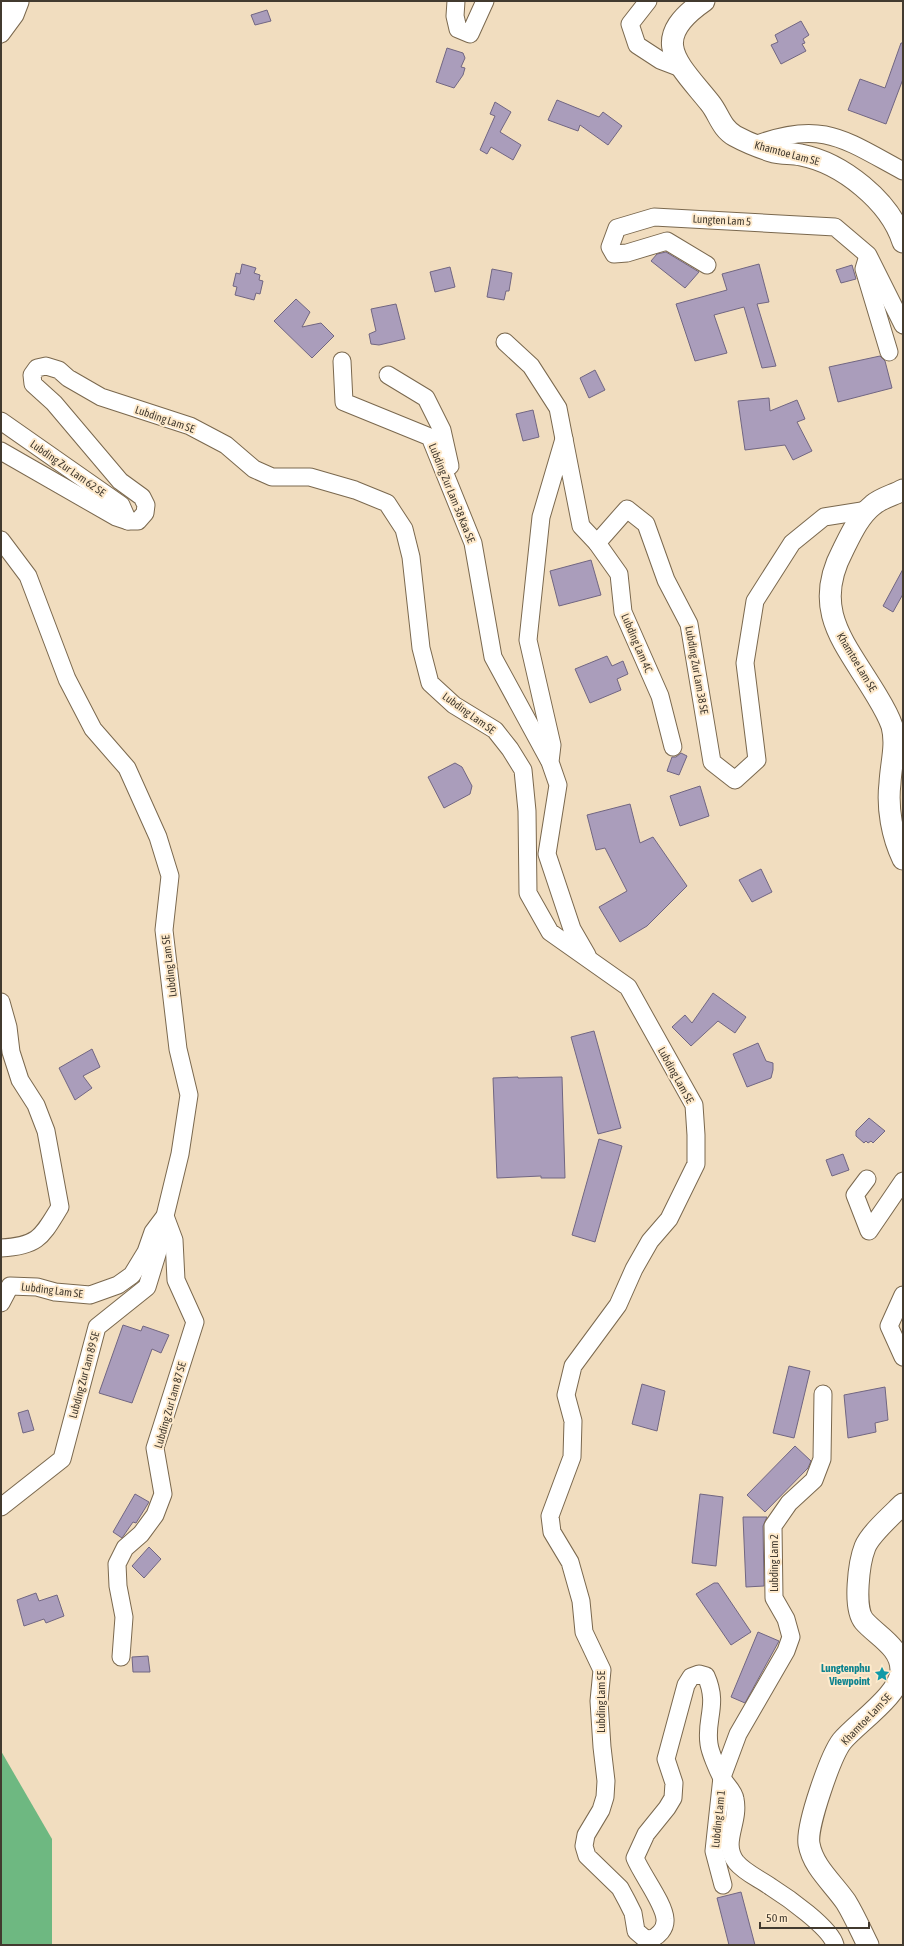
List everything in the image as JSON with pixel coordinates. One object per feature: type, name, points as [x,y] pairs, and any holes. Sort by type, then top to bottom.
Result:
[{"type":"main road","name":"Khamtoe Lam SE","points":[[704,1],[681,20],[675,29],[672,51],[681,68],[714,109],[722,126],[734,135],[755,145],[775,152],[802,155],[835,167],[864,188],[884,208],[899,230],[903,242]]},
{"type":"main road","name":"Khamtoe Lam SE","points":[[903,490],[874,504],[855,526],[834,567],[831,581],[830,610],[834,624],[885,709],[891,725],[895,746],[889,783],[890,809],[896,844],[903,859]]},
{"type":"main road","name":"Khamtoe Lam SE","points":[[868,1945],[846,1903],[814,1860],[808,1842],[818,1793],[841,1742],[894,1690],[901,1670],[895,1651],[863,1620],[858,1605],[858,1578],[865,1546],[884,1522],[903,1504]]},
{"type":"street","points":[[456,1],[455,16],[458,30],[470,34],[485,1]]},
{"type":"street","points":[[648,1],[630,24],[637,45],[660,60],[681,68]]},
{"type":"street","points":[[1,11],[20,2],[15,15],[1,34]]},
{"type":"street","points":[[755,145],[777,136],[788,134],[826,134],[847,141],[903,171]]},
{"type":"street","name":"Lungten Lam 5","points":[[707,265],[667,241],[626,253],[614,254],[610,247],[617,228],[654,217],[835,226],[868,255],[903,325]]},
{"type":"street","points":[[868,255],[864,269],[889,352]]},
{"type":"street","points":[[505,342],[531,366],[558,408],[581,526],[597,543]]},
{"type":"street","name":"Lubding Zur Lam 38 Kaa SE","points":[[342,361],[344,402],[430,437],[474,543],[493,657],[550,762]]},
{"type":"street","name":"Lubding Lam SE","points":[[128,521],[138,521],[145,513],[146,505],[142,497],[120,481],[54,403],[32,384],[32,375],[36,368],[46,366],[59,370],[68,378],[101,398],[190,426],[226,445],[254,469],[272,477],[310,477],[355,490],[387,503],[404,529],[411,558],[421,648],[430,683],[454,705],[495,730],[510,748],[523,770],[527,811],[528,893],[550,932],[628,987],[694,1105],[696,1164],[669,1219],[650,1241],[634,1269],[618,1304],[573,1366],[566,1395],[573,1421],[572,1457],[550,1516],[552,1532],[570,1562],[581,1601],[584,1632],[602,1670],[599,1701],[606,1781],[605,1797],[601,1810],[586,1835],[584,1846],[587,1856],[620,1888],[633,1912],[636,1931],[643,1937],[650,1940],[658,1936],[666,1919],[635,1858],[646,1834],[668,1808],[673,1798],[674,1783],[666,1759],[686,1686],[691,1677],[699,1674],[706,1676],[711,1687],[712,1708],[709,1745],[722,1777],[735,1797],[737,1815],[729,1847],[737,1863],[752,1875],[772,1887],[822,1926],[835,1945]]},
{"type":"street","points":[[388,375],[426,398],[442,430],[459,508]]},
{"type":"street","name":"Lubding Zur Lam 62 SE","points":[[1,421],[121,505],[128,521]]},
{"type":"street","points":[[564,439],[541,517],[528,640],[552,745],[550,762],[558,785],[547,854],[572,929],[589,959]]},
{"type":"street","points":[[1,451],[116,517],[128,521]]},
{"type":"street","name":"Lubding Zur Lam 38 SE","points":[[597,543],[627,509],[646,524],[666,580],[689,624],[702,690],[712,762],[735,780],[757,760],[745,663],[755,601],[792,543],[824,517],[868,510]]},
{"type":"street","name":"Lubding Lam SE","points":[[1,540],[28,576],[67,679],[93,729],[127,768],[158,837],[170,876],[164,930],[178,1049],[189,1095],[180,1154],[165,1216],[153,1232],[146,1252],[132,1275],[118,1285],[90,1295],[56,1292],[36,1287],[10,1286],[1,1303]]},
{"type":"street","name":"Lubding Lam 4C","points":[[597,543],[619,574],[623,612],[660,696],[673,747]]},
{"type":"street","points":[[1,1002],[8,1026],[11,1052],[20,1080],[36,1105],[46,1131],[60,1207],[42,1236],[28,1244],[1,1248]]},
{"type":"street","points":[[867,1179],[855,1195],[869,1231],[903,1181]]},
{"type":"street","name":"Lubding Zur Lam 89 SE","points":[[1,1507],[62,1459],[97,1327],[147,1287],[160,1246],[165,1216]]},
{"type":"street","name":"Lubding Zur Lam 87 SE","points":[[121,1657],[124,1617],[118,1586],[117,1564],[125,1548],[141,1534],[155,1515],[163,1494],[155,1448],[195,1322],[176,1280],[174,1240],[165,1216]]},
{"type":"street","points":[[903,1295],[889,1326],[903,1357]]},
{"type":"street","name":"Lubding Lam 2","points":[[722,1777],[738,1734],[786,1651],[791,1637],[786,1619],[774,1598],[774,1526],[789,1503],[814,1480],[822,1459],[823,1394]]},
{"type":"street","name":"Lubding Lam 1","points":[[722,1777],[714,1851],[723,1885]]},
{"type":"green space","points":[[1,1751],[52,1839],[52,1945],[1,1945]]},
{"type":"building","points":[[267,10],[271,21],[255,25],[251,15]]},
{"type":"building","points":[[801,21],[809,35],[803,39],[805,43],[802,44],[806,51],[781,64],[771,45],[778,42],[775,35]]},
{"type":"building","points":[[901,43],[903,43],[903,79],[886,124],[848,110],[860,79],[885,88]]},
{"type":"building","points":[[447,48],[463,53],[465,58],[461,67],[465,68],[463,75],[454,88],[436,82]]},
{"type":"building","points":[[557,100],[599,117],[603,112],[622,126],[608,145],[580,125],[578,131],[548,120]]},
{"type":"building","points":[[495,102],[511,112],[500,132],[521,145],[513,160],[491,147],[487,154],[480,150],[495,116],[490,114]]},
{"type":"building","points":[[666,252],[699,272],[685,288],[651,261],[657,254]]},
{"type":"building","points":[[242,264],[256,268],[254,273],[260,275],[259,280],[263,281],[260,294],[256,293],[254,300],[235,295],[237,287],[233,286],[236,273],[240,274]]},
{"type":"building","points":[[759,264],[769,302],[757,304],[776,366],[762,368],[744,307],[714,315],[727,353],[695,361],[676,304],[727,290],[722,274]]},
{"type":"building","points":[[852,265],[856,279],[841,283],[836,270]]},
{"type":"building","points":[[450,267],[455,287],[435,292],[430,272]]},
{"type":"building","points":[[492,269],[512,273],[509,291],[506,291],[504,300],[487,297]]},
{"type":"building","points":[[296,299],[310,312],[302,327],[321,323],[334,336],[312,358],[274,321]]},
{"type":"building","points":[[396,304],[405,339],[379,345],[371,344],[369,334],[376,331],[371,309]]},
{"type":"building","points":[[880,356],[885,361],[892,388],[838,402],[829,367]]},
{"type":"building","points":[[595,370],[605,390],[589,398],[580,378]]},
{"type":"building","points":[[769,398],[770,411],[797,400],[805,419],[797,422],[812,451],[793,460],[785,445],[745,450],[738,401]]},
{"type":"building","points":[[533,410],[539,437],[523,441],[516,414]]},
{"type":"building","points":[[591,560],[601,595],[559,606],[550,571]]},
{"type":"building","points":[[903,569],[903,594],[893,612],[883,606]]},
{"type":"building","points":[[607,656],[612,666],[623,661],[628,674],[617,679],[621,690],[590,703],[575,669]]},
{"type":"building","points":[[681,753],[687,756],[679,775],[667,771],[672,757],[676,757]]},
{"type":"building","points":[[455,763],[462,767],[472,786],[470,794],[444,808],[428,777]]},
{"type":"building","points":[[700,786],[709,816],[680,826],[670,796]]},
{"type":"building","points":[[630,804],[640,843],[653,837],[687,886],[647,926],[620,942],[599,907],[627,891],[605,848],[596,850],[587,815]]},
{"type":"building","points":[[761,869],[772,892],[752,902],[739,880]]},
{"type":"building","points":[[713,993],[746,1017],[735,1033],[718,1021],[691,1046],[672,1027],[685,1015],[692,1023]]},
{"type":"building","points":[[594,1031],[621,1128],[598,1134],[571,1037]]},
{"type":"building","points":[[758,1043],[766,1061],[773,1063],[771,1078],[747,1087],[733,1054]]},
{"type":"building","points":[[92,1049],[100,1067],[83,1076],[92,1088],[75,1100],[59,1068]]},
{"type":"building","points":[[562,1077],[565,1178],[541,1178],[541,1176],[497,1178],[493,1078]]},
{"type":"building","points":[[869,1118],[885,1131],[873,1143],[871,1141],[868,1143],[866,1141],[864,1143],[856,1136],[856,1131]]},
{"type":"building","points":[[599,1139],[622,1146],[595,1242],[572,1235]]},
{"type":"building","points":[[843,1154],[849,1170],[832,1176],[826,1160]]},
{"type":"building","points":[[123,1325],[141,1331],[143,1326],[169,1335],[161,1353],[152,1349],[132,1403],[99,1393]]},
{"type":"building","points":[[789,1366],[810,1371],[794,1438],[773,1433]]},
{"type":"building","points":[[642,1384],[665,1391],[657,1431],[632,1424]]},
{"type":"building","points":[[885,1387],[888,1420],[875,1423],[876,1432],[848,1438],[844,1395]]},
{"type":"building","points":[[28,1410],[34,1430],[23,1433],[18,1413]]},
{"type":"building","points":[[795,1446],[811,1461],[808,1468],[765,1512],[747,1495]]},
{"type":"building","points":[[135,1494],[149,1502],[136,1523],[133,1522],[122,1538],[113,1532]]},
{"type":"building","points":[[700,1494],[723,1497],[716,1566],[692,1563]]},
{"type":"building","points":[[743,1517],[767,1517],[763,1526],[764,1586],[746,1587]]},
{"type":"building","points":[[149,1547],[161,1559],[144,1578],[132,1566]]},
{"type":"building","points":[[714,1583],[718,1583],[751,1632],[731,1645],[696,1594]]},
{"type":"building","points":[[36,1593],[39,1601],[57,1595],[64,1616],[46,1623],[44,1619],[24,1626],[17,1600]]},
{"type":"building","points":[[758,1632],[779,1641],[745,1703],[731,1697]]},
{"type":"building","points":[[148,1656],[150,1672],[133,1672],[132,1657]]},
{"type":"building","points":[[741,1892],[755,1945],[729,1945],[717,1898]]},
{"type":"place","name":"Lungtenphu Viewpoint","points":[[882,1674]]}]
